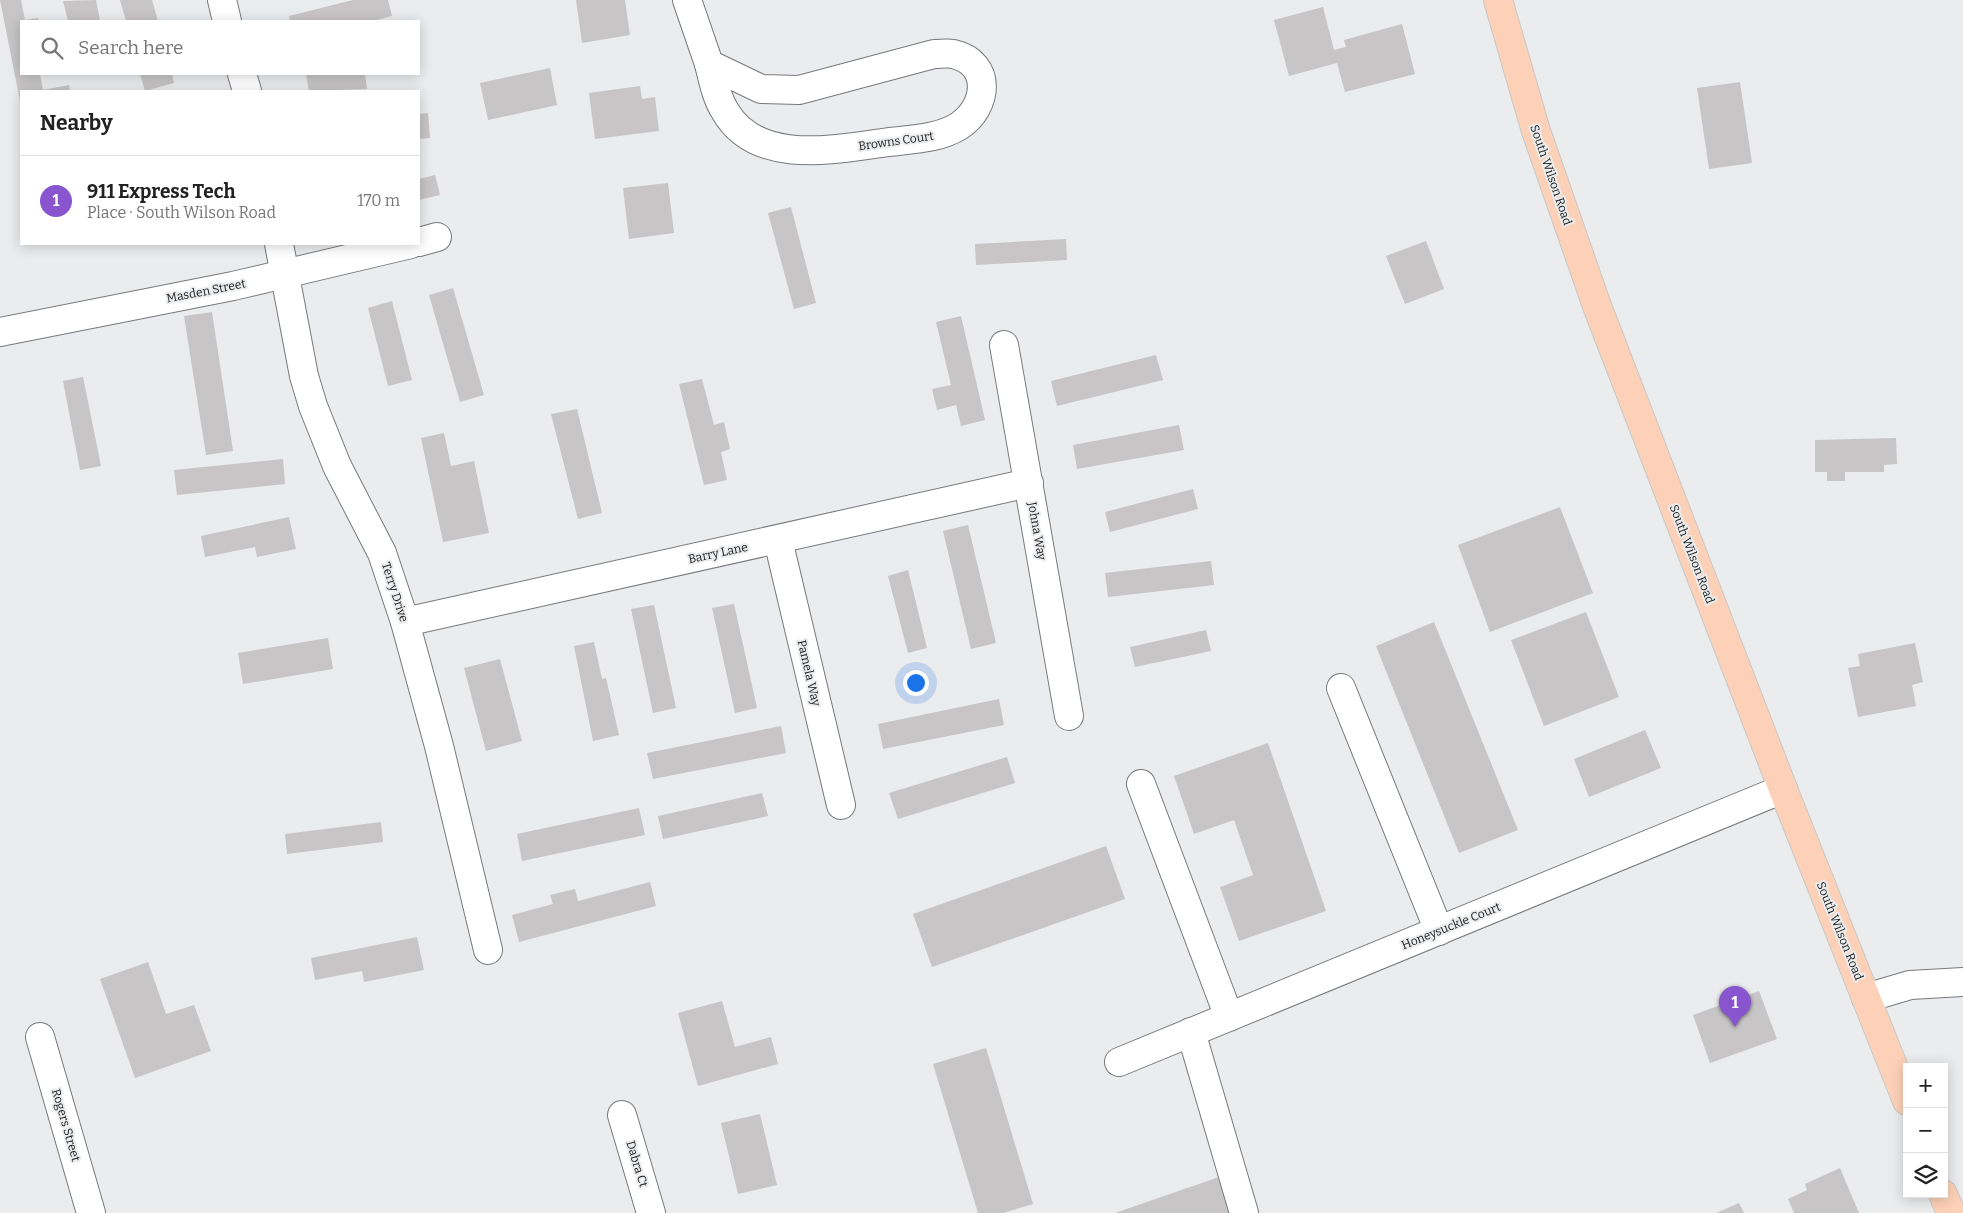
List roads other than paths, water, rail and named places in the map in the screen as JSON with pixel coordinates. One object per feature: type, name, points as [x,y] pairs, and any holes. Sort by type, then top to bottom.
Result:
[{"type":"main road","name":"South Wilson Road","points":[[1498,0],[1536,131],[1597,306],[1783,789],[1903,1091]]},
{"type":"main road","points":[[1944,1198],[1950,1213]]},
{"type":"street","points":[[222,0],[227,20]]},
{"type":"street","name":"Browns Court","points":[[687,0],[709,64],[714,88],[725,111],[738,128],[769,147],[823,151],[937,135],[959,126],[976,110],[984,92],[980,75],[970,62],[953,54],[934,54],[799,90],[761,89],[709,64]]},
{"type":"street","points":[[242,75],[247,90]]},
{"type":"street","name":"Terry Drive","points":[[279,245],[283,274],[313,406],[337,466],[382,553],[406,622],[440,746],[488,950]]},
{"type":"street","name":"Masden Street","points":[[0,332],[283,274],[407,245]]},
{"type":"street","name":"Johna Way","points":[[1004,345],[1069,716]]},
{"type":"street","name":"Barry Lane","points":[[406,622],[1029,483]]},
{"type":"street","name":"Pamela Way","points":[[778,540],[841,805]]},
{"type":"street","points":[[1341,688],[1439,931]]},
{"type":"street","points":[[1141,784],[1229,1016]]},
{"type":"street","name":"Honeysuckle Court","points":[[1119,1062],[1783,789]]},
{"type":"street","points":[[1866,998],[1910,984],[1963,982]]},
{"type":"street","points":[[1191,1032],[1244,1213]]},
{"type":"street","name":"Rogers Street","points":[[40,1036],[91,1213]]},
{"type":"street","name":"Dabra Ct","points":[[622,1115],[651,1213]]},
{"type":"place","name":"911 Express Tech","points":[[1735,1027]]}]
